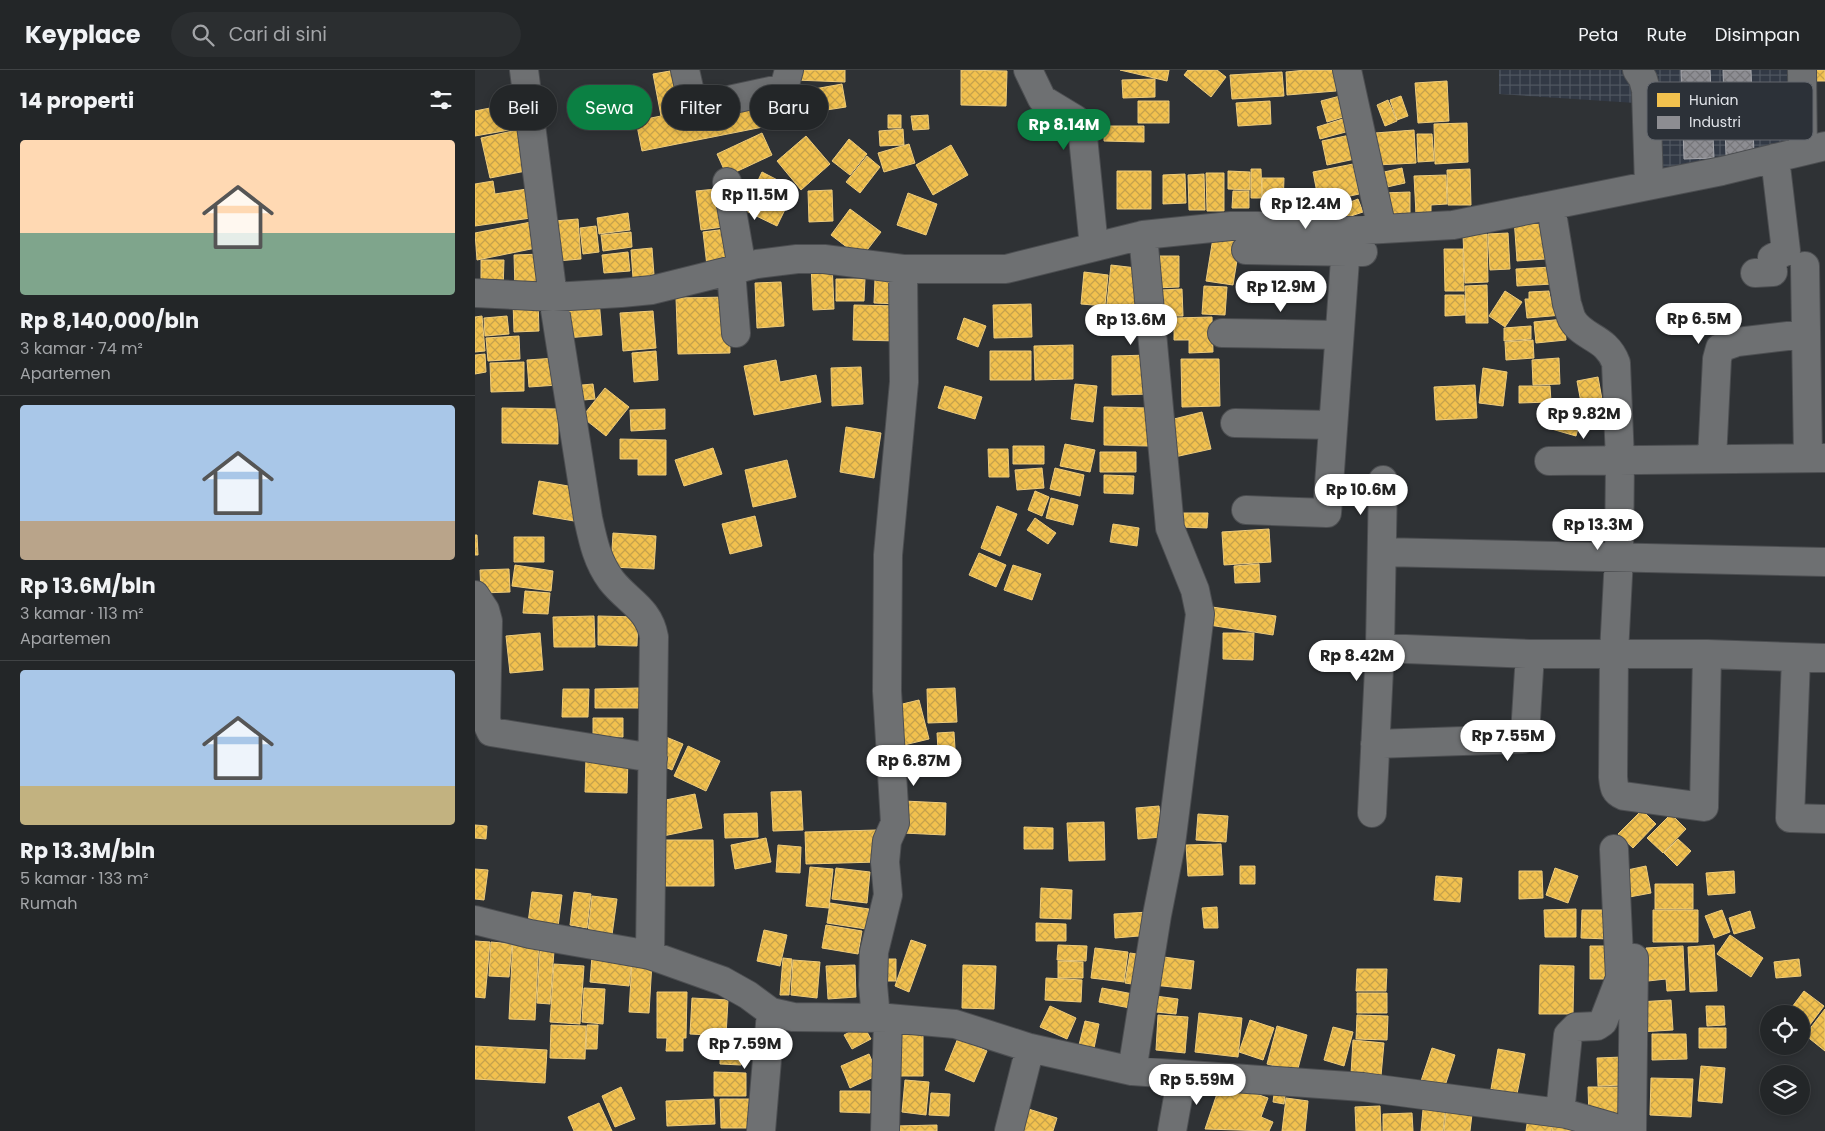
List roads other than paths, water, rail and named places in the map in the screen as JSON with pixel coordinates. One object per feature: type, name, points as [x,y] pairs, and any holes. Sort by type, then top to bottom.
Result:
[{"type":"street","points":[[525,70],[553,296],[595,552],[612,582],[652,623],[654,637],[650,955]]},
{"type":"street","points":[[685,70],[689,95],[692,101],[706,105],[784,88],[789,70]]},
{"type":"street","points":[[1028,70],[1042,99],[1075,119],[1082,127],[1094,247]]},
{"type":"street","points":[[1347,70],[1382,229]]},
{"type":"street","points":[[1637,70],[1646,90],[1647,122]]},
{"type":"street","points":[[1648,140],[1649,185]]},
{"type":"street","points":[[1246,250],[1352,245],[1382,229],[1453,225],[1551,207],[1722,171],[1814,149]]},
{"type":"street","points":[[1755,273],[1773,272],[1772,258],[1786,251],[1775,158]]},
{"type":"street","points":[[727,182],[737,269],[736,333]]},
{"type":"street","points":[[1551,207],[1567,304],[1572,319],[1580,328],[1605,344],[1612,351],[1616,362],[1620,460],[1619,557],[1614,653],[1614,788],[1618,793],[1624,796],[1704,807],[1707,654]]},
{"type":"street","points":[[475,293],[553,296],[595,295],[652,290],[737,269],[797,259],[824,258],[903,269],[1006,269],[1143,235],[1231,226],[1283,226],[1352,245]]},
{"type":"street","points":[[1133,1071],[1157,915],[1171,844],[1200,614],[1195,590],[1171,534],[1143,235]]},
{"type":"street","points":[[1246,510],[1327,513],[1339,335],[1352,245]]},
{"type":"street","points":[[1549,462],[1816,458],[1805,334],[1805,266]]},
{"type":"street","points":[[885,1131],[883,1018],[873,985],[873,952],[888,895],[885,862],[887,841],[895,823],[887,691],[888,555],[904,382],[903,269]]},
{"type":"street","points":[[1222,332],[1339,335]]},
{"type":"street","points":[[1712,459],[1717,359],[1720,348],[1737,342],[1805,334]]},
{"type":"street","points":[[1235,422],[1333,425]]},
{"type":"street","points":[[1372,813],[1380,648],[1383,480]]},
{"type":"street","points":[[1382,552],[1825,562]]},
{"type":"street","points":[[475,595],[485,610],[488,621],[486,721],[491,732],[653,758]]},
{"type":"street","points":[[1380,648],[1530,654],[1707,654],[1825,658]]},
{"type":"street","points":[[1375,744],[1522,739],[1525,734],[1530,654]]},
{"type":"street","points":[[1796,658],[1790,818],[1825,819]]},
{"type":"street","points":[[1561,1113],[1568,1035],[1576,1027],[1597,1026],[1603,1022],[1620,978],[1614,849]]},
{"type":"street","points":[[475,920],[530,934],[650,955],[723,981],[748,995],[771,1012],[793,1017],[883,1018],[955,1024],[1030,1048],[1133,1071],[1363,1087],[1561,1113],[1613,1127],[1619,1131]]},
{"type":"street","points":[[1631,1131],[1635,946]]},
{"type":"street","points":[[761,1131],[771,1012]]},
{"type":"street","points":[[1009,1131],[1030,1048]]},
{"type":"street","points":[[1172,1131],[1181,1074]]}]
